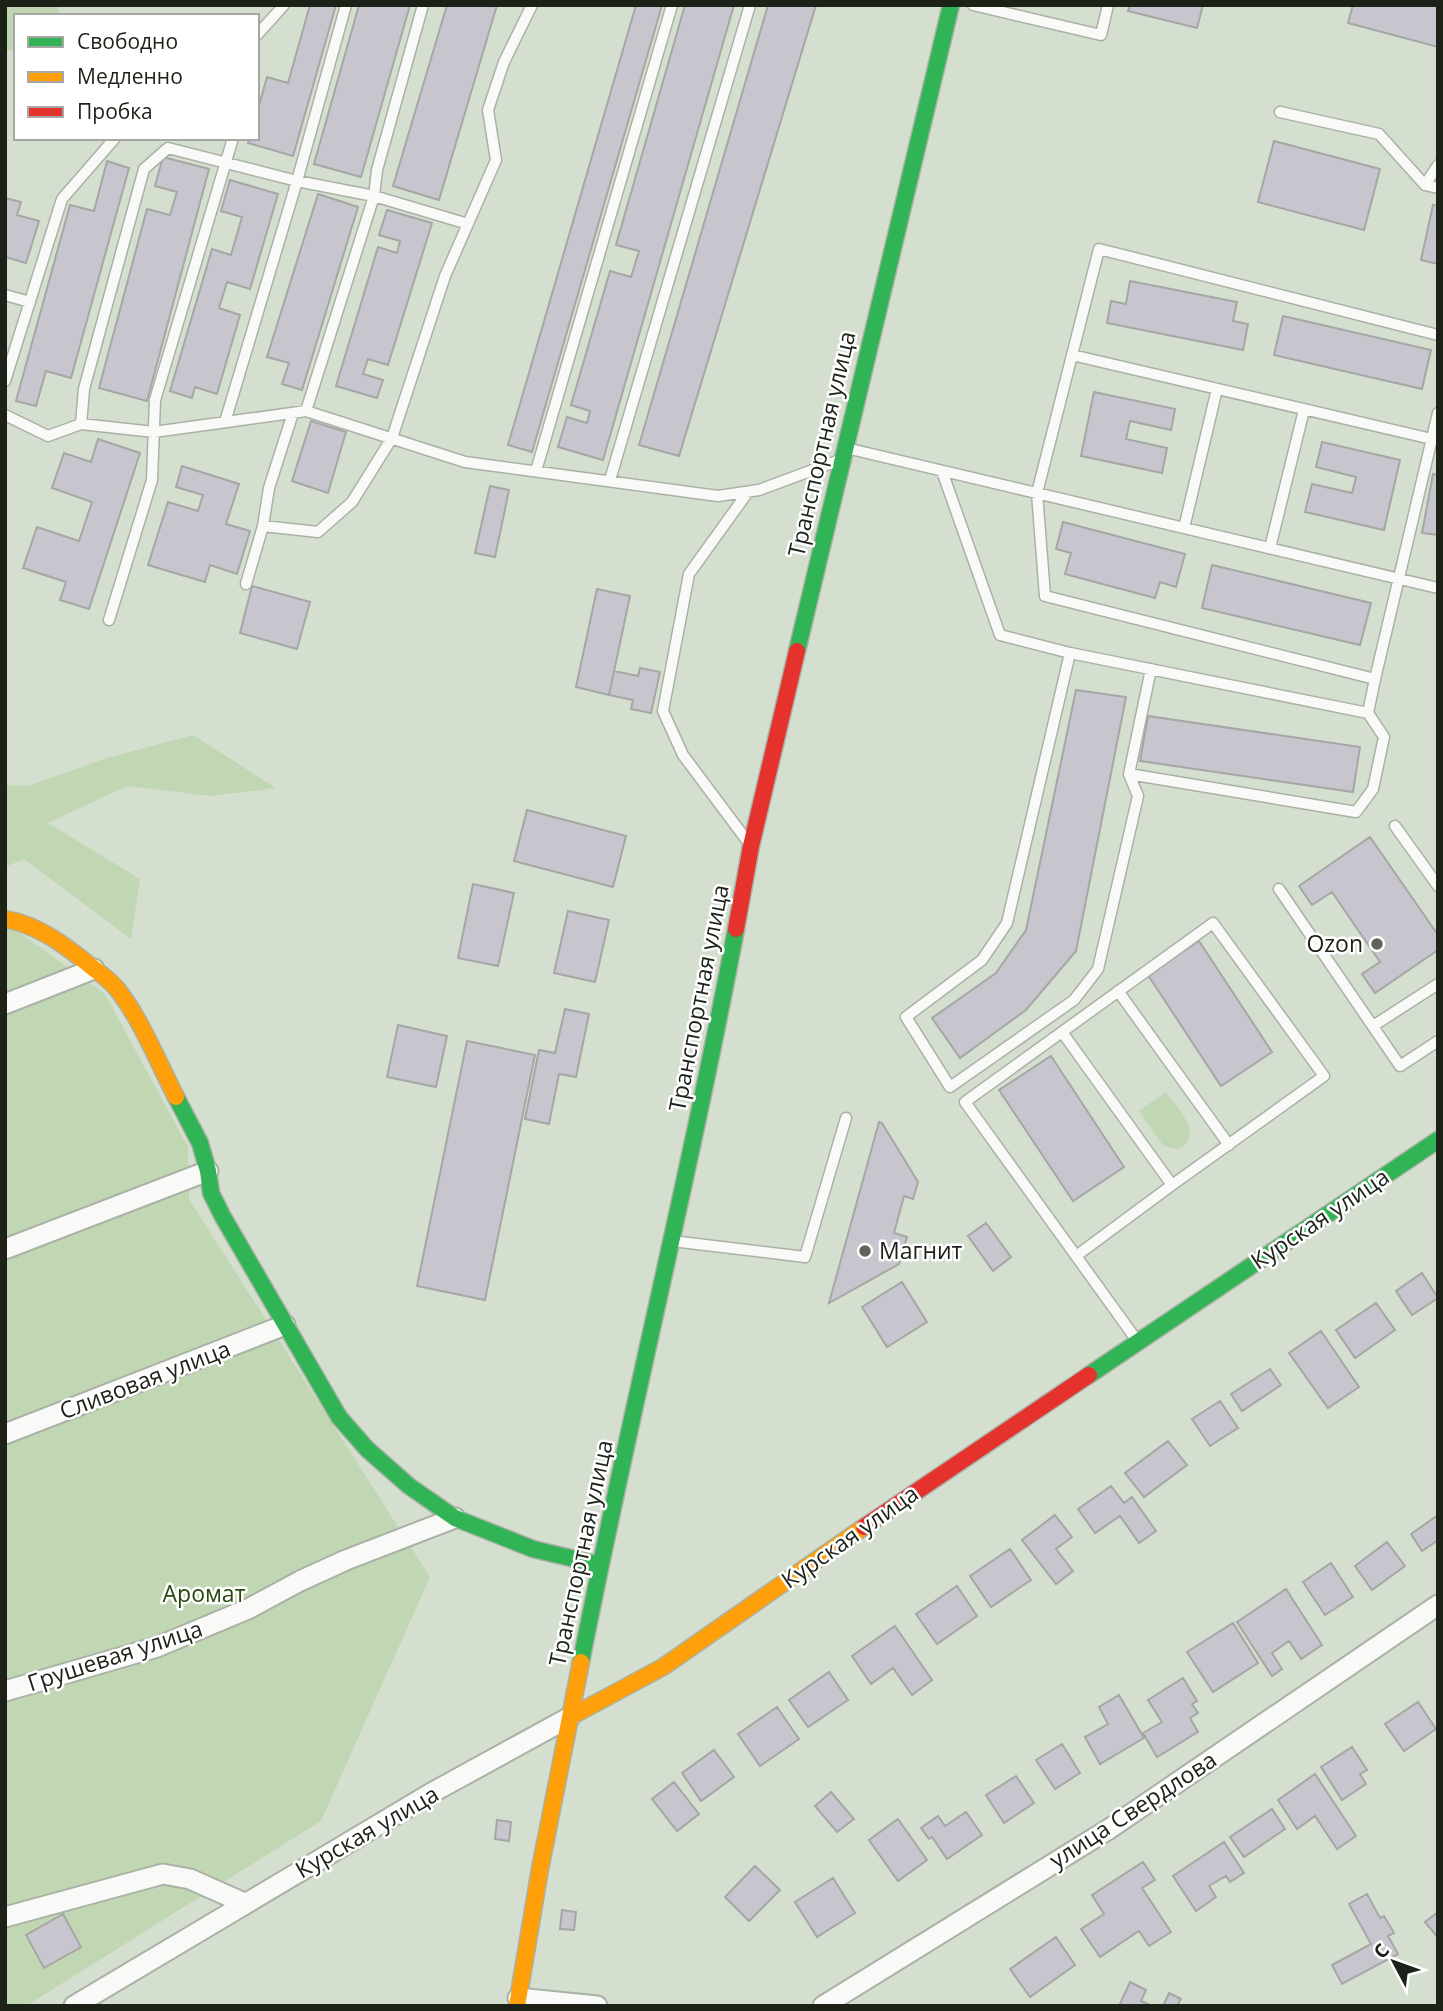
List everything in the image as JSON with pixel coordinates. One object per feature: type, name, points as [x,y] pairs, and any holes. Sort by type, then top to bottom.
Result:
[{"type":"main road","name":"Транспортная улица","points":[[518,2002],[540,1869],[600,1565],[710,1066],[751,846],[842,454],[951,5]]},
{"type":"main road","points":[[5,919],[23,922],[48,935],[116,987],[131,1010],[200,1143],[211,1193],[217,1205],[340,1417],[367,1449],[410,1486],[455,1518],[533,1549],[600,1565]]},
{"type":"main road","name":"Курская улица","points":[[570,1717],[663,1667],[919,1489],[1438,1140]]},
{"type":"street","points":[[5,1004],[94,969]]},
{"type":"street","points":[[5,1249],[208,1171]]},
{"type":"street","name":"Сливовая улица","points":[[5,1434],[285,1325]]},
{"type":"street","name":"Грушевая улица","points":[[5,1691],[157,1647],[248,1609],[346,1560],[455,1518]]},
{"type":"street","name":"улица Свердлова","points":[[823,2006],[1109,1829],[1438,1605]]},
{"type":"street","name":"Курская улица","points":[[74,2006],[435,1791],[570,1717]]},
{"type":"street","points":[[5,1917],[163,1874],[190,1879],[244,1903]]},
{"type":"street","points":[[518,2002],[597,2006]]},
{"type":"lane","points":[[259,33],[284,5]]},
{"type":"lane","points":[[225,422],[298,181],[346,5]]},
{"type":"lane","points":[[306,411],[374,196],[377,170],[423,5]]},
{"type":"lane","points":[[263,526],[318,532],[352,502],[392,438],[445,276],[496,160],[488,110],[504,62],[531,5]]},
{"type":"lane","points":[[536,471],[672,5]]},
{"type":"lane","points":[[610,480],[750,5]]},
{"type":"lane","points":[[972,5],[1101,35],[1108,5]]},
{"type":"lane","points":[[1280,112],[1380,134],[1425,185],[1438,188]]},
{"type":"lane","points":[[5,381],[61,198],[113,140]]},
{"type":"lane","points":[[109,620],[152,480],[155,400],[232,140]]},
{"type":"lane","points":[[81,424],[84,388],[144,169],[168,148],[298,181],[374,196],[468,224]]},
{"type":"lane","points":[[1425,185],[1438,164]]},
{"type":"lane","points":[[1375,679],[1045,596],[1037,493],[1099,249],[1438,335]]},
{"type":"lane","points":[[5,295],[30,302]]},
{"type":"lane","points":[[1072,355],[1435,440]]},
{"type":"lane","points":[[1184,528],[1217,389]]},
{"type":"lane","points":[[1270,548],[1304,410]]},
{"type":"lane","points":[[5,415],[48,436],[81,424],[153,432],[306,411],[465,462],[718,496],[760,490],[842,454],[942,471],[1438,588]]},
{"type":"lane","points":[[246,584],[263,526],[269,488],[293,412]]},
{"type":"lane","points":[[1368,713],[1435,440],[1438,414]]},
{"type":"lane","points":[[942,471],[1000,635],[1070,653],[1368,713],[1384,737],[1373,789],[1356,812],[1129,774]]},
{"type":"lane","points":[[748,492],[689,574],[663,711],[683,755],[751,846]]},
{"type":"lane","points":[[1070,653],[1007,923],[982,960],[906,1017],[950,1087],[1074,1000],[1098,968],[1138,796],[1129,774],[1151,669]]},
{"type":"lane","points":[[1395,826],[1438,886]]},
{"type":"lane","points":[[1279,889],[1400,1066],[1438,1041]]},
{"type":"lane","points":[[1076,1256],[1324,1076],[1213,923],[965,1102],[1076,1256],[1138,1342]]},
{"type":"lane","points":[[1373,1026],[1438,984]]},
{"type":"lane","points":[[1118,991],[1229,1145]]},
{"type":"lane","points":[[1062,1032],[1172,1185]]},
{"type":"lane","points":[[671,1241],[805,1257],[846,1118]]},
{"type":"green space","points":[[5,5],[58,5],[60,14],[14,14],[14,51],[5,51]]},
{"type":"green space","points":[[193,735],[276,788],[211,796],[127,786],[48,823],[140,879],[131,939],[24,859],[5,867],[5,785],[28,786],[104,759]]},
{"type":"green space","name":"Аромат","points":[[5,927],[13,928],[105,994],[188,1147],[189,1199],[430,1577],[321,1821],[26,2006],[5,2006]]},
{"type":"green space","points":[[1166,1092],[1187,1121],[1189,1129],[1186,1143],[1178,1149],[1162,1144],[1139,1111]]},
{"type":"building","points":[[310,5],[336,5],[293,156],[248,143],[249,140],[259,140],[259,106],[267,77],[288,83]]},
{"type":"building","points":[[359,5],[410,5],[361,177],[314,164]]},
{"type":"building","points":[[447,5],[497,5],[439,200],[393,186]]},
{"type":"building","points":[[636,5],[662,5],[532,452],[508,445]]},
{"type":"building","points":[[685,5],[734,5],[603,460],[558,447],[567,417],[587,423],[590,411],[571,405],[610,271],[631,277],[639,251],[616,245]]},
{"type":"building","points":[[768,5],[816,5],[679,456],[639,445]]},
{"type":"building","points":[[1130,5],[1203,5],[1197,28],[1128,11]]},
{"type":"building","points":[[1353,5],[1438,5],[1438,47],[1348,23]]},
{"type":"building","points":[[1274,141],[1380,169],[1364,230],[1258,202]]},
{"type":"building","points":[[163,157],[209,169],[147,401],[99,388],[147,209],[170,215],[177,192],[155,186]]},
{"type":"building","points":[[107,161],[129,168],[71,378],[46,371],[36,406],[16,401],[70,205],[94,211]]},
{"type":"building","points":[[230,180],[278,194],[250,289],[227,282],[219,308],[240,315],[217,394],[195,387],[192,398],[170,391],[212,249],[231,255],[242,217],[221,211]]},
{"type":"building","points":[[318,194],[358,207],[302,390],[282,384],[289,363],[267,357]]},
{"type":"building","points":[[5,198],[21,202],[17,215],[39,221],[26,263],[5,257]]},
{"type":"building","points":[[1433,205],[1438,206],[1438,264],[1421,260]]},
{"type":"building","points":[[387,210],[432,223],[388,365],[368,359],[363,374],[383,380],[377,398],[336,386],[378,247],[397,253],[400,241],[379,235]]},
{"type":"building","points":[[1130,281],[1237,302],[1233,321],[1248,324],[1243,350],[1107,323],[1111,301],[1126,304]]},
{"type":"building","points":[[1283,316],[1431,350],[1422,389],[1274,355]]},
{"type":"building","points":[[1094,392],[1175,409],[1171,430],[1130,421],[1126,439],[1167,448],[1162,473],[1081,456]]},
{"type":"building","points":[[311,421],[346,432],[328,493],[292,481]]},
{"type":"building","points":[[98,439],[140,453],[89,609],[60,600],[66,582],[23,568],[37,527],[79,541],[92,502],[52,488],[64,453],[91,462]]},
{"type":"building","points":[[1322,442],[1400,460],[1384,530],[1305,512],[1312,484],[1352,493],[1356,477],[1316,467]]},
{"type":"building","points":[[182,466],[239,484],[226,524],[250,531],[237,574],[210,565],[205,582],[148,565],[168,502],[198,511],[203,495],[176,487]]},
{"type":"building","points":[[1433,474],[1438,475],[1438,535],[1422,533]]},
{"type":"building","points":[[490,486],[509,490],[495,557],[475,553]]},
{"type":"building","points":[[1063,522],[1185,554],[1176,587],[1160,582],[1155,598],[1065,574],[1071,553],[1056,549]]},
{"type":"building","points":[[1212,565],[1371,603],[1360,645],[1202,608]]},
{"type":"building","points":[[252,586],[310,602],[297,649],[240,633]]},
{"type":"building","points":[[597,589],[630,596],[609,695],[576,687]]},
{"type":"building","points":[[640,668],[660,672],[651,713],[631,709],[633,700],[609,695],[614,671],[638,676]]},
{"type":"building","points":[[1076,690],[1126,697],[1076,951],[1026,1010],[960,1058],[932,1018],[996,973],[1026,930]]},
{"type":"building","points":[[1148,716],[1360,747],[1353,792],[1140,761]]},
{"type":"building","points":[[527,810],[626,836],[613,887],[514,861]]},
{"type":"building","points":[[1370,837],[1438,935],[1438,950],[1375,993],[1362,974],[1380,962],[1332,892],[1312,905],[1299,886]]},
{"type":"building","points":[[473,884],[514,893],[498,966],[458,958]]},
{"type":"building","points":[[568,911],[609,920],[595,982],[554,973]]},
{"type":"building","points":[[1199,941],[1272,1052],[1221,1086],[1148,975]]},
{"type":"building","points":[[565,1009],[589,1014],[576,1077],[559,1074],[549,1124],[525,1119],[539,1050],[555,1053]]},
{"type":"building","points":[[398,1025],[447,1036],[436,1087],[387,1077]]},
{"type":"building","points":[[467,1041],[535,1055],[485,1300],[417,1286]]},
{"type":"building","points":[[1051,1056],[1124,1167],[1073,1201],[999,1090]]},
{"type":"building","points":[[879,1122],[918,1182],[913,1199],[904,1196],[894,1233],[907,1237],[899,1264],[829,1303]]},
{"type":"building","points":[[986,1223],[1011,1257],[993,1271],[968,1236]]},
{"type":"building","points":[[1422,1273],[1438,1298],[1412,1315],[1396,1291]]},
{"type":"building","points":[[902,1282],[927,1322],[887,1347],[862,1307]]},
{"type":"building","points":[[1376,1303],[1395,1330],[1355,1358],[1336,1330]]},
{"type":"building","points":[[1321,1331],[1359,1387],[1328,1408],[1289,1353]]},
{"type":"building","points":[[1270,1369],[1281,1385],[1242,1411],[1231,1394]]},
{"type":"building","points":[[1220,1401],[1238,1428],[1210,1446],[1192,1419]]},
{"type":"building","points":[[1168,1441],[1187,1465],[1144,1497],[1125,1473]]},
{"type":"building","points":[[1111,1486],[1124,1503],[1132,1497],[1156,1531],[1139,1543],[1120,1516],[1095,1533],[1078,1509]]},
{"type":"building","points":[[1055,1515],[1072,1537],[1056,1549],[1073,1571],[1056,1584],[1022,1540]]},
{"type":"building","points":[[1438,1515],[1438,1540],[1422,1551],[1411,1534]]},
{"type":"building","points":[[1387,1542],[1405,1566],[1372,1590],[1355,1566]]},
{"type":"building","points":[[1010,1549],[1031,1580],[991,1607],[970,1576]]},
{"type":"building","points":[[1331,1563],[1353,1597],[1325,1615],[1303,1582]]},
{"type":"building","points":[[957,1586],[977,1616],[937,1644],[916,1614]]},
{"type":"building","points":[[1286,1589],[1322,1645],[1301,1659],[1289,1641],[1272,1653],[1282,1669],[1272,1676],[1237,1622]]},
{"type":"building","points":[[1233,1623],[1258,1663],[1213,1692],[1187,1652]]},
{"type":"building","points":[[895,1626],[932,1680],[912,1695],[893,1668],[871,1684],[852,1656]]},
{"type":"building","points":[[829,1672],[848,1700],[808,1727],[789,1700]]},
{"type":"building","points":[[1183,1678],[1197,1701],[1192,1704],[1198,1713],[1190,1718],[1198,1732],[1157,1757],[1143,1733],[1162,1722],[1148,1700]]},
{"type":"building","points":[[1119,1695],[1144,1738],[1100,1764],[1085,1737],[1108,1724],[1099,1707]]},
{"type":"building","points":[[1418,1702],[1436,1729],[1404,1751],[1385,1724]]},
{"type":"building","points":[[777,1707],[799,1739],[760,1766],[738,1734]]},
{"type":"building","points":[[1062,1744],[1080,1773],[1055,1789],[1036,1760]]},
{"type":"building","points":[[1352,1747],[1367,1770],[1360,1774],[1366,1784],[1342,1800],[1321,1767]]},
{"type":"building","points":[[714,1750],[734,1777],[701,1801],[682,1773]]},
{"type":"building","points":[[1315,1774],[1356,1836],[1337,1849],[1315,1816],[1297,1829],[1278,1800]]},
{"type":"building","points":[[1016,1776],[1034,1803],[1004,1823],[986,1795]]},
{"type":"building","points":[[674,1782],[699,1814],[677,1831],[652,1799]]},
{"type":"building","points":[[831,1792],[854,1819],[837,1832],[815,1806]]},
{"type":"building","points":[[1272,1809],[1285,1829],[1244,1857],[1230,1837]]},
{"type":"building","points":[[966,1812],[982,1835],[947,1859],[932,1837],[929,1839],[921,1828],[938,1816],[945,1826]]},
{"type":"building","points":[[898,1819],[927,1860],[898,1881],[869,1840]]},
{"type":"building","points":[[497,1820],[511,1822],[509,1841],[495,1839]]},
{"type":"building","points":[[1224,1842],[1244,1873],[1230,1882],[1226,1876],[1209,1886],[1216,1897],[1196,1911],[1173,1876]]},
{"type":"building","points":[[1143,1862],[1155,1880],[1142,1888],[1171,1932],[1149,1946],[1139,1931],[1100,1957],[1081,1929],[1104,1914],[1092,1895]]},
{"type":"building","points":[[755,1866],[780,1890],[749,1921],[725,1897]]},
{"type":"building","points":[[833,1878],[855,1913],[817,1937],[795,1902]]},
{"type":"building","points":[[1367,1894],[1380,1918],[1384,1916],[1394,1933],[1388,1936],[1398,1954],[1342,1984],[1332,1965],[1371,1944],[1349,1904]]},
{"type":"building","points":[[562,1910],[576,1912],[574,1930],[560,1929]]},
{"type":"building","points":[[1438,1912],[1438,1938],[1425,1922]]},
{"type":"building","points":[[63,1914],[81,1947],[44,1968],[26,1935]]},
{"type":"building","points":[[1056,1937],[1075,1965],[1030,1997],[1010,1969]]},
{"type":"building","points":[[1130,1982],[1146,1990],[1141,2001],[1152,2006],[1119,2006]]},
{"type":"building","points":[[1169,1993],[1181,1999],[1177,2006],[1163,2006]]},
{"type":"traffic: fast","points":[[797,651],[951,5]]},
{"type":"traffic: fast","points":[[581,1662],[736,929]]},
{"type":"traffic: fast","points":[[176,1097],[200,1143],[211,1193],[223,1217],[339,1417],[367,1449],[409,1486],[455,1518],[533,1549],[600,1565]]},
{"type":"traffic: fast","points":[[1089,1375],[1438,1140]]},
{"type":"traffic: slow","points":[[5,919],[29,926],[52,938],[112,983],[141,1027],[176,1097]]},
{"type":"traffic: slow","points":[[570,1717],[663,1667],[864,1527]]},
{"type":"traffic: slow","points":[[517,2006],[540,1869],[581,1662]]},
{"type":"traffic: jam","points":[[736,929],[751,846],[797,651]]},
{"type":"traffic: jam","points":[[864,1527],[1089,1375]]},
{"type":"place","name":"Ozon","points":[[1377,944]]},
{"type":"place","name":"Магнит","points":[[865,1251]]}]
